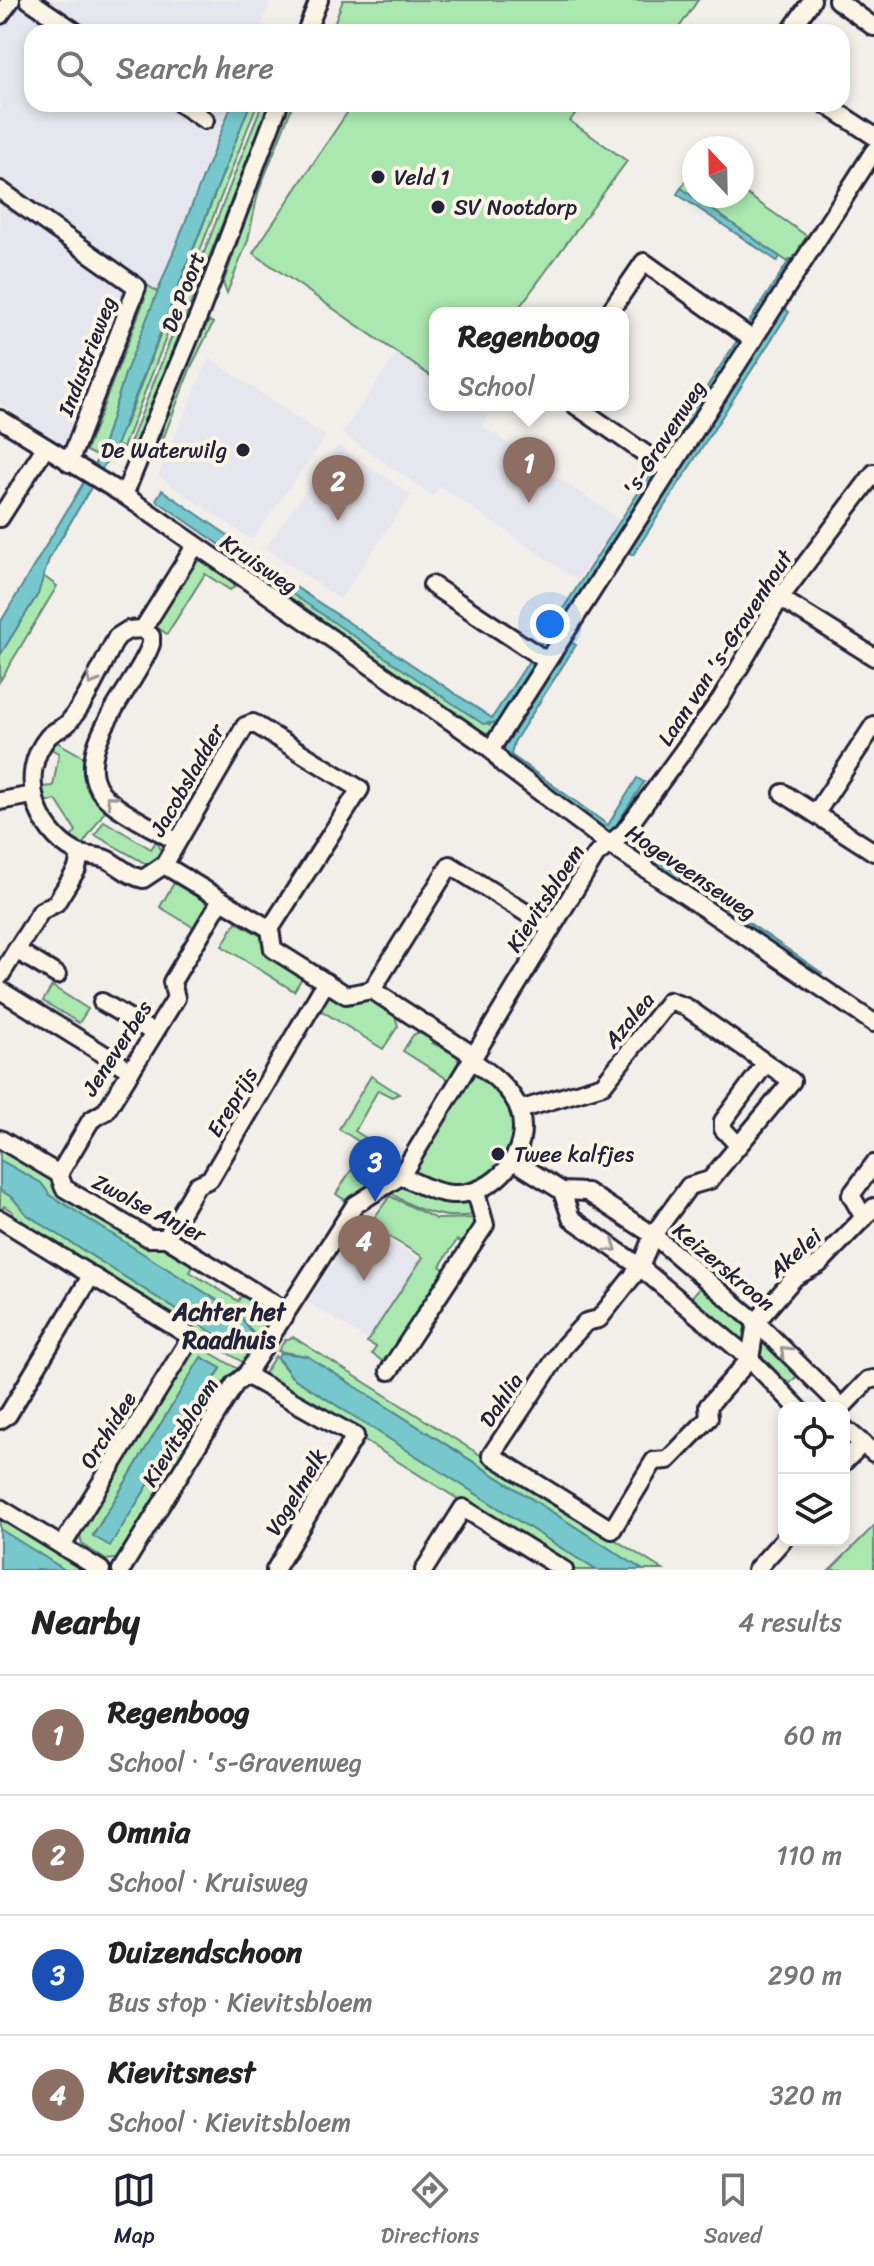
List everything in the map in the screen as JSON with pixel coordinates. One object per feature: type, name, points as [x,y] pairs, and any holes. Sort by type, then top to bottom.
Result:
[{"type":"street","points":[[0,15],[11,0]]},
{"type":"street","points":[[29,0],[64,24]]},
{"type":"street","points":[[309,24],[319,0]]},
{"type":"street","points":[[796,24],[812,0]]},
{"type":"street","points":[[837,0],[874,27]]},
{"type":"street","points":[[193,112],[205,120]]},
{"type":"street","name":"De Poort","points":[[124,495],[199,315],[276,112]]},
{"type":"street","points":[[837,112],[871,134]]},
{"type":"street","name":"'s-Gravenweg","points":[[491,749],[747,336],[803,250],[874,151]]},
{"type":"street","name":"Industrieweg","points":[[0,190],[137,287],[69,463]]},
{"type":"street","points":[[613,307],[644,262],[747,336]]},
{"type":"street","points":[[584,411],[664,467]]},
{"type":"street","name":"Kruisweg","points":[[0,419],[44,449],[124,495],[491,749]]},
{"type":"street","points":[[0,518],[44,449]]},
{"type":"street","name":"Laan van 's-Gravenhout","points":[[609,844],[624,832],[721,699],[780,598],[874,473]]},
{"type":"street","points":[[143,629],[195,546]]},
{"type":"street","points":[[432,585],[547,661]]},
{"type":"street","points":[[780,598],[874,657]]},
{"type":"street","points":[[176,841],[111,803],[94,780],[93,748],[151,644],[151,636],[143,629],[128,630],[117,637],[69,722],[49,734],[36,758],[33,795],[40,814],[56,839],[80,854],[107,859],[134,878],[143,879],[164,865],[270,929],[273,949],[346,995],[372,990],[472,1058],[510,1094],[519,1110],[520,1134],[514,1161],[498,1179],[476,1192],[452,1194],[401,1176]]},
{"type":"street","name":"Jacobsladder","points":[[164,865],[245,726],[253,723],[360,789],[270,929]]},
{"type":"street","points":[[816,813],[874,725]]},
{"type":"street","name":"Hogeveenseweg","points":[[491,749],[503,764],[609,844],[874,1023]]},
{"type":"street","points":[[783,793],[874,852]]},
{"type":"street","points":[[0,801],[33,795]]},
{"type":"street","name":"Kievitsbloem","points":[[121,1570],[235,1384],[246,1375],[355,1205],[401,1176],[550,928],[596,855],[609,844]]},
{"type":"street","points":[[0,976],[41,911],[56,903],[77,869],[80,854]]},
{"type":"street","points":[[372,990],[450,865],[550,928]]},
{"type":"street","name":"Jeneverbes","points":[[59,1174],[91,1120],[106,1111],[176,998],[172,982],[221,900]]},
{"type":"street","points":[[16,950],[57,975]]},
{"type":"street","name":"Ereprijs","points":[[166,1238],[197,1185],[210,1179],[326,982]]},
{"type":"street","points":[[0,990],[131,1071]]},
{"type":"street","name":"Azalea","points":[[519,1110],[603,1085],[669,1001],[686,1007],[766,1063]]},
{"type":"street","points":[[102,1002],[154,1033]]},
{"type":"street","points":[[640,1267],[653,1235],[689,1186],[710,1180],[792,1081],[766,1063],[723,1121],[723,1129],[738,1145]]},
{"type":"street","name":"Zwolse Anjer","points":[[0,1139],[59,1174],[64,1188],[149,1238],[166,1238],[286,1311]]},
{"type":"street","name":"Keizerskroon","points":[[514,1161],[562,1191],[587,1192],[653,1235],[756,1322],[835,1402]]},
{"type":"street","name":"Akelei","points":[[756,1322],[795,1277],[819,1264],[869,1213],[851,1195],[874,1164]]},
{"type":"street","name":"Keizerskroon","points":[[562,1191],[571,1218],[640,1267],[750,1359],[792,1402]]},
{"type":"street","points":[[389,1371],[485,1225],[476,1192]]},
{"type":"street","points":[[0,1219],[91,1276],[8,1415],[0,1420]]},
{"type":"street","name":"Dahlia","points":[[640,1267],[599,1319],[586,1322],[564,1346],[491,1455],[612,1530],[654,1461],[668,1460],[709,1418],[708,1406],[750,1359]]},
{"type":"street","name":"Orchidee","points":[[62,1546],[191,1337],[91,1276]]},
{"type":"street","points":[[750,1359],[756,1322]]},
{"type":"street","name":"Vogelmelk","points":[[246,1375],[355,1436],[275,1570]]},
{"type":"street","points":[[845,1402],[868,1380],[874,1379]]},
{"type":"street","points":[[850,1433],[869,1448],[850,1459]]},
{"type":"street","points":[[0,1508],[101,1570]]},
{"type":"street","points":[[424,1570],[463,1508],[564,1570]]},
{"type":"street","points":[[756,1570],[778,1546]]},
{"type":"shaded area","points":[[0,0],[271,0],[262,24],[24,24],[24,112],[227,112],[94,454],[64,447],[0,403]]},
{"type":"shaded area","points":[[397,353],[429,375],[429,411],[481,411],[488,416],[482,426],[619,519],[577,580],[440,486],[433,496],[342,433]]},
{"type":"shaded area","name":"De Waterwilg","points":[[209,358],[326,437],[252,540],[158,476]]},
{"type":"shaded area","points":[[338,445],[411,495],[340,599],[265,548]]},
{"type":"shaded area","points":[[359,1222],[421,1260],[369,1341],[308,1302]]},
{"type":"green space","points":[[343,0],[698,0],[682,24],[334,24]]},
{"type":"green space","points":[[247,112],[254,112],[123,448],[119,446],[112,461],[106,458],[125,426]]},
{"type":"green space","points":[[259,112],[266,112],[190,306],[184,304]]},
{"type":"green space","points":[[283,112],[290,112],[258,193],[248,240],[227,293],[223,284]]},
{"type":"green space","name":"SV Nootdorp","points":[[348,112],[576,112],[570,121],[627,161],[519,307],[429,307],[429,375],[253,253]]},
{"type":"green space","points":[[754,199],[807,236],[800,246],[805,249],[796,263],[791,259],[788,262],[710,208],[754,208]]},
{"type":"green space","points":[[145,284],[158,292],[125,374],[101,453],[96,456],[86,451],[145,298],[141,295]]},
{"type":"green space","points":[[182,310],[188,312],[133,453],[127,451]]},
{"type":"green space","points":[[209,321],[213,323],[191,367],[154,462],[152,460],[185,363]]},
{"type":"green space","points":[[254,558],[264,564],[260,572],[490,725],[541,661],[493,733],[485,733],[247,570]]},
{"type":"green space","points":[[201,560],[234,582],[234,587],[230,590],[205,574],[167,634],[154,625],[192,565]]},
{"type":"green space","points":[[42,575],[57,586],[0,681],[0,655],[38,594]]},
{"type":"green space","points":[[55,741],[87,759],[106,809],[83,844],[69,840],[76,831],[56,800],[44,802],[42,787],[53,786],[59,753],[49,748]]},
{"type":"green space","points":[[104,821],[151,849],[157,840],[161,851],[150,871],[141,874],[146,864],[95,835]]},
{"type":"green space","points":[[174,883],[207,903],[209,909],[196,929],[160,907]]},
{"type":"green space","points":[[236,922],[263,937],[266,955],[303,976],[294,991],[222,946]]},
{"type":"green space","points":[[52,986],[88,1009],[79,1023],[43,1001]]},
{"type":"green space","points":[[329,992],[367,996],[394,1013],[398,1026],[383,1049],[314,1006]]},
{"type":"green space","points":[[421,1031],[434,1038],[432,1043],[457,1055],[459,1063],[449,1080],[403,1051],[413,1035]]},
{"type":"green space","points":[[471,1071],[498,1089],[511,1112],[513,1136],[505,1158],[489,1175],[466,1185],[440,1185],[410,1171]]},
{"type":"green space","points":[[371,1076],[399,1094],[392,1097],[378,1090],[355,1131],[374,1143],[371,1149],[339,1129]]},
{"type":"green space","points":[[0,1146],[55,1179],[60,1192],[145,1247],[162,1243],[195,1263],[190,1272],[238,1301],[244,1292],[268,1311],[270,1322],[258,1340],[239,1314],[49,1195],[41,1183],[0,1160]]},
{"type":"green space","points":[[364,1150],[396,1170],[345,1200],[336,1194]]},
{"type":"green space","points":[[402,1186],[471,1200],[479,1214],[455,1216],[422,1210],[391,1193]]},
{"type":"green space","points":[[0,1190],[13,1198],[26,1214],[224,1340],[255,1345],[244,1363],[9,1220],[13,1212],[4,1206],[0,1213]]},
{"type":"green space","points":[[390,1196],[436,1219],[480,1218],[465,1245],[457,1240],[440,1266],[445,1270],[386,1363],[372,1354],[376,1347],[367,1342],[423,1257],[369,1225]]},
{"type":"green space","points":[[703,1284],[749,1323],[745,1341],[735,1340],[689,1300]]},
{"type":"green space","points":[[293,1337],[663,1570],[643,1570],[307,1356],[278,1351],[285,1340]]},
{"type":"green space","points":[[762,1342],[769,1343],[800,1373],[786,1387],[756,1357],[755,1347]]},
{"type":"green space","points":[[194,1343],[238,1369],[123,1558],[106,1560],[82,1544],[79,1532]],"holes":[[[202,1357],[221,1369],[110,1545],[93,1535]]]},
{"type":"green space","points":[[275,1356],[292,1377],[596,1570],[572,1570],[262,1377]]},
{"type":"green space","points":[[0,1517],[90,1570],[65,1570],[0,1530]]},
{"type":"green space","points":[[874,1526],[874,1570],[830,1570]]},
{"type":"water","points":[[229,112],[247,112],[117,443],[49,559],[38,594],[0,655],[0,623],[101,453],[125,374]]},
{"type":"water","points":[[698,208],[710,208],[780,257],[777,261]]},
{"type":"water","points":[[790,259],[796,263],[498,722],[483,724],[260,572],[264,566],[492,718]]},
{"type":"water","points":[[783,308],[789,312],[633,555],[627,552]]},
{"type":"water","points":[[162,490],[239,543],[232,553],[156,500]]},
{"type":"water","points":[[569,641],[576,645],[514,742],[511,755],[608,825],[637,778],[644,782],[613,830],[608,831],[506,760],[503,744]]},
{"type":"water","points":[[636,847],[822,973],[818,977],[636,852]]},
{"type":"water","points":[[0,1160],[41,1183],[50,1195],[239,1314],[255,1338],[252,1342],[224,1340],[26,1214],[13,1198],[0,1190]]},
{"type":"water","points":[[280,1353],[307,1356],[643,1570],[596,1570],[292,1377],[278,1358]]},
{"type":"water","points":[[201,1357],[221,1368],[110,1546],[93,1536]]},
{"type":"water","points":[[0,1529],[65,1570],[0,1570]]},
{"type":"place","name":"Veld 1","points":[[378,177]]},
{"type":"place","name":"SV Nootdorp","points":[[438,207]]},
{"type":"place","name":"De Waterwilg","points":[[243,450]]},
{"type":"place","name":"Regenboog","points":[[529,503]]},
{"type":"place","name":"Omnia","points":[[338,521]]},
{"type":"place","name":"Twee kalfjes","points":[[498,1154]]},
{"type":"place","name":"Duizendschoon","points":[[375,1202]]},
{"type":"place","name":"Kievitsnest","points":[[364,1281]]},
{"type":"district","name":"Achter het Raadhuis","points":[[229,1326]]}]
